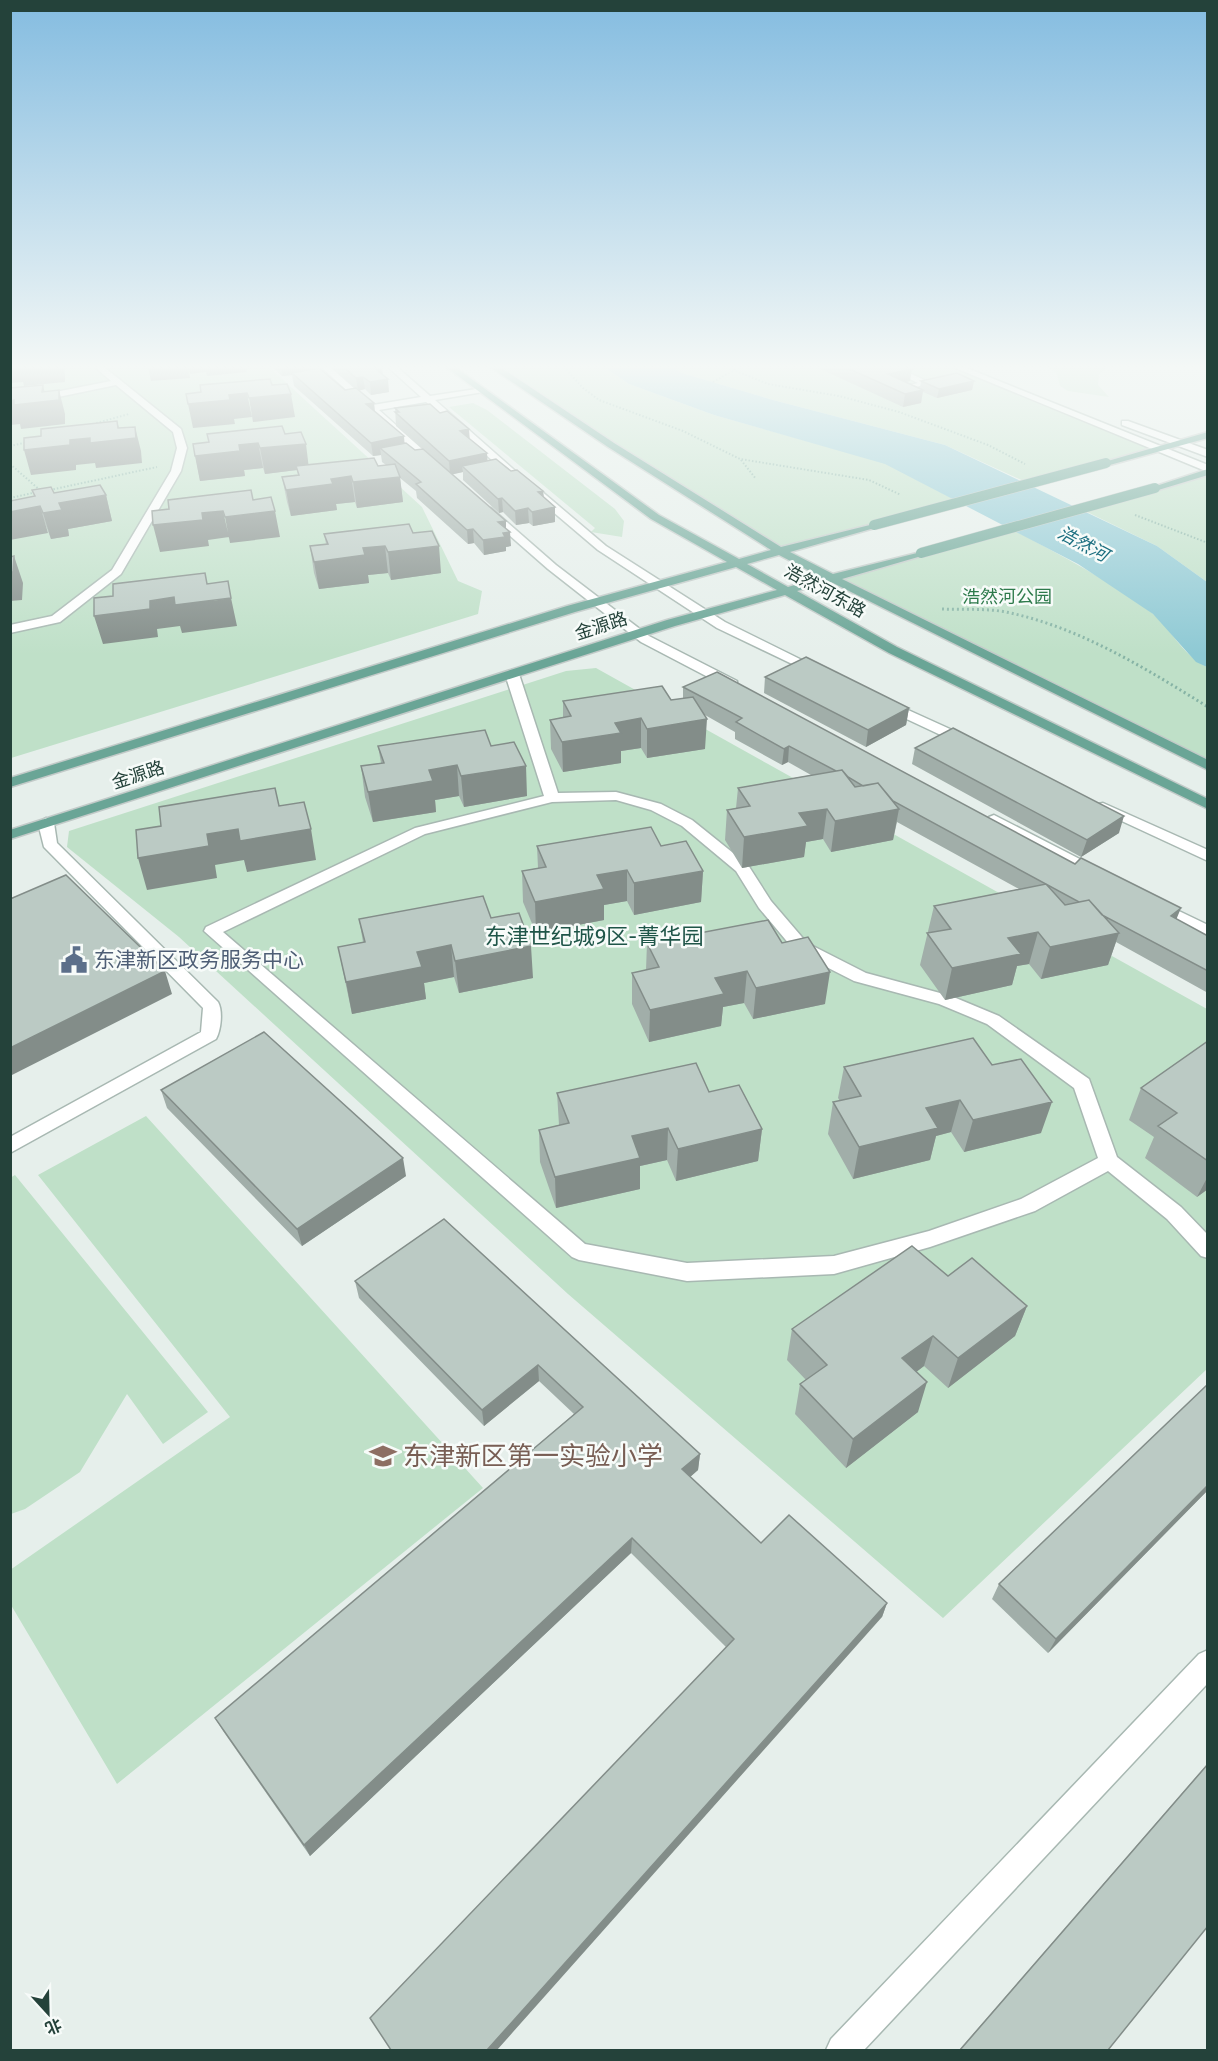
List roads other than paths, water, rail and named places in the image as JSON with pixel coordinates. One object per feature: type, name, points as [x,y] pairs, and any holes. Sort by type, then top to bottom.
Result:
[{"type":"main road","name":"浩然河东路","points":[[581,463],[655,517],[893,650],[1208,805]]},
{"type":"main road","name":"浩然河东路","points":[[639,463],[778,550],[1208,766]]},
{"type":"main road","name":"金源路","points":[[10,783],[597,602],[778,550],[1105,463]]},
{"type":"main road","name":"金源路","points":[[10,835],[703,613],[1105,503],[1208,471]]},
{"type":"street","points":[[10,629],[56,619],[117,572],[177,463]]},
{"type":"street","points":[[433,463],[448,476]]},
{"type":"street","points":[[504,463],[602,548],[721,625],[828,676]]},
{"type":"street","points":[[1190,463],[1208,471]]},
{"type":"street","points":[[474,499],[552,567],[638,633],[741,688]]},
{"type":"street","points":[[512,674],[552,798]]},
{"type":"street","points":[[871,697],[979,748]]},
{"type":"street","points":[[1109,1161],[1028,1205],[930,1239],[834,1265],[687,1272],[579,1251],[212,931],[420,831],[552,798],[616,796],[656,807],[687,823],[742,868],[765,904],[801,947],[860,977],[945,1000],[993,1020],[1082,1084],[1109,1161],[1174,1213],[1208,1250]]},
{"type":"street","points":[[1086,799],[1207,855]]},
{"type":"street","points":[[985,816],[1112,882]]},
{"type":"street","points":[[10,1146],[210,1035],[212,1006],[49,844],[46,823]]},
{"type":"street","points":[[1144,899],[1208,932]]},
{"type":"street","points":[[842,2050],[1208,1662]]},
{"type":"water","name":"浩然河","points":[[882,463],[983,463],[1157,546],[1207,582],[1207,667],[1196,662],[1153,614],[1078,564]]},
{"type":"place","name":"东津新区政务服务中心","points":[[74,960]]},
{"type":"place","name":"东津新区第一实验小学","points":[[383,1456]]},
{"type":"district","name":"东津世纪城9区-菁华园","points":[[594,936]]},
{"type":"park label","name":"浩然河公园","points":[[1007,597]]}]
